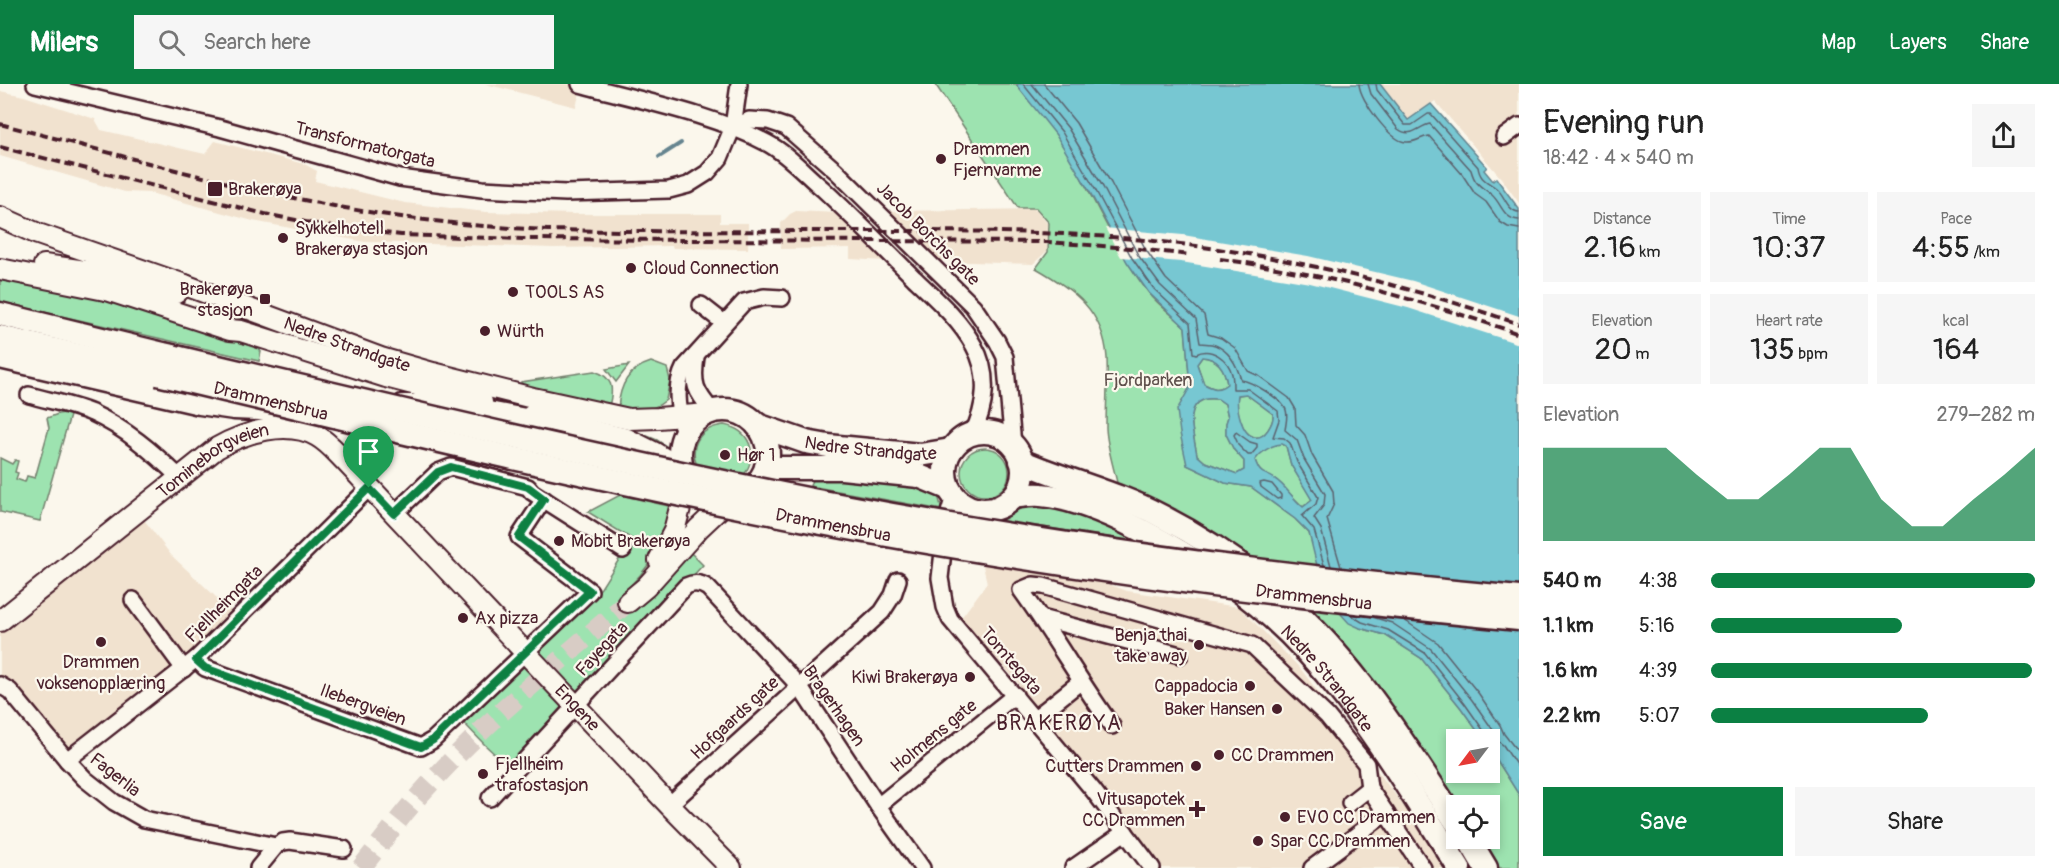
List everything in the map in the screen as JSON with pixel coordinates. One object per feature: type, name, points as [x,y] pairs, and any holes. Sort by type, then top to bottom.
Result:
[{"type":"highway","points":[[0,314],[160,364]]},
{"type":"highway","points":[[0,337],[160,364]]},
{"type":"highway","points":[[0,357],[200,404],[234,408],[328,411],[451,406],[536,422],[544,420]]},
{"type":"highway","name":"Drammensbrua","points":[[160,364],[667,470],[951,525],[1073,545],[1233,567],[1519,598]]},
{"type":"highway","name":"Drammensbrua","points":[[160,364],[472,448],[663,491],[902,538],[1059,564],[1231,588],[1519,619]]},
{"type":"highway","points":[[732,411],[750,419],[757,425],[766,441],[768,459],[766,468],[754,486],[740,495],[723,498],[707,495],[693,485],[686,474],[680,454],[682,427],[710,413],[732,411]]},
{"type":"highway","name":"Nedre Strandgate","points":[[757,425],[806,442],[828,446],[920,455],[951,450]]},
{"type":"highway","points":[[992,433],[1005,438],[1017,453],[1022,480],[1013,497],[998,508],[979,510],[963,504],[951,492],[945,469],[951,450],[957,443],[972,434],[992,433]]},
{"type":"highway","name":"Nedre Strandgate","points":[[1017,453],[1160,515],[1230,558],[1263,582],[1301,617],[1346,665],[1405,744],[1446,807]]},
{"type":"highway","name":"Nedre Strandgate","points":[[766,468],[842,468],[919,476],[951,492]]},
{"type":"highway","name":"Nedre Strandgate","points":[[1013,497],[1041,495],[1072,502],[1107,515],[1144,531],[1178,550],[1245,595],[1279,625],[1330,678],[1381,748],[1459,868]]},
{"type":"highway","points":[[1475,849],[1486,868]]},
{"type":"main road","name":"Nedre Strandgate","points":[[0,217],[38,234],[185,285],[381,358],[433,373],[629,418],[682,427]]},
{"type":"main road","points":[[2,270],[24,262],[87,270],[171,294],[180,291],[185,285],[189,295],[199,305],[234,322],[241,330]]},
{"type":"main road","name":"Nedre Strandgate","points":[[2,270],[102,289],[386,376],[544,420],[627,439],[655,453],[686,474]]},
{"type":"main road","name":"Tomineborgveien","points":[[0,621],[217,448],[234,438],[261,430],[294,428],[316,435],[327,443],[425,547]]},
{"type":"main road","points":[[686,474],[678,522],[666,548],[628,602],[646,587],[693,533],[732,497]]},
{"type":"main road","name":"Engene","points":[[425,547],[731,868]]},
{"type":"street","name":"Transformatorgata","points":[[34,84],[220,128],[400,178],[482,189],[566,193],[669,190],[688,185],[706,173],[720,158],[733,127]]},
{"type":"street","name":"Jacob Borchs gate","points":[[580,84],[733,127],[769,144],[857,220],[949,312],[975,348],[983,374],[983,408],[972,434]]},
{"type":"street","points":[[733,127],[739,84]]},
{"type":"street","name":"Jacob Borchs gate","points":[[733,127],[749,120],[768,121],[786,127],[837,171],[973,306],[997,340],[1005,357],[1017,453]]},
{"type":"street","points":[[1504,136],[1519,126]]},
{"type":"street","points":[[682,427],[678,391],[679,377],[684,368],[739,306],[749,300],[764,297],[782,298]]},
{"type":"street","points":[[701,305],[724,323]]},
{"type":"street","points":[[696,357],[694,386],[710,413]]},
{"type":"street","points":[[29,395],[81,409],[110,422],[141,444],[179,477]]},
{"type":"street","points":[[394,514],[438,472],[451,467],[528,487],[623,550]]},
{"type":"street","name":"Fjellheimgata","points":[[67,760],[190,664],[369,488]]},
{"type":"street","name":"Tomtegata","points":[[951,492],[942,536],[940,578],[941,593],[950,619],[1035,718],[1152,868]]},
{"type":"street","points":[[526,653],[590,591],[519,537],[544,499]]},
{"type":"street","points":[[943,552],[979,510]]},
{"type":"street","name":"Hofgaards gate","points":[[669,805],[882,612],[893,596],[898,580]]},
{"type":"street","name":"Bragerhagen","points":[[696,583],[708,588],[799,686],[922,868]]},
{"type":"street","name":"Fayegata","points":[[490,798],[686,586],[696,583]]},
{"type":"street","points":[[1112,726],[1080,682],[1021,590],[1027,586],[1043,586],[1252,645],[1328,716],[1366,764],[1370,788],[1423,868]]},
{"type":"street","points":[[133,600],[155,629],[190,664]]},
{"type":"street","points":[[1041,618],[1180,655]]},
{"type":"street","name":"Ilebergveien","points":[[190,664],[421,747],[433,740],[526,653]]},
{"type":"street","points":[[1035,718],[1080,682]]},
{"type":"street","name":"Fagerlia","points":[[0,685],[10,691],[85,779],[114,802],[144,819],[276,846],[290,841],[344,849]]},
{"type":"street","name":"Holmens gate","points":[[878,806],[1015,695]]},
{"type":"street","points":[[1350,803],[1370,788]]},
{"type":"street","points":[[1312,868],[1386,813]]},
{"type":"street","points":[[1073,868],[1125,832]]},
{"type":"street","points":[[258,868],[276,846]]},
{"type":"shaded area","points":[[485,84],[582,84],[576,107]]},
{"type":"shaded area","points":[[1380,84],[1519,84],[1519,203],[1501,178],[1435,101],[1408,121]]},
{"type":"shaded area","points":[[0,91],[24,96],[95,119],[101,130],[205,154],[215,141],[304,164],[317,171],[315,181],[405,203],[486,212],[720,214],[720,223],[748,223],[748,249],[673,248],[672,246],[553,248],[365,242],[253,221],[150,193],[125,192],[0,156]]},
{"type":"shaded area","points":[[1035,209],[1048,224],[1047,251],[1033,264],[940,261],[890,211]]},
{"type":"shaded area","points":[[796,211],[837,213],[886,261],[850,259],[850,248],[781,249],[781,223]]},
{"type":"shaded area","name":"Drammen voksenopplæring","points":[[142,517],[171,555],[232,612],[189,655],[78,746],[70,748],[62,746],[0,677],[0,630]]},
{"type":"shaded area","points":[[1016,550],[1127,591],[1239,607],[1300,668],[1409,813],[1444,868],[1152,868],[1015,695],[1019,684],[961,618],[987,583],[983,566]]},
{"type":"green space","name":"Fjordparken","points":[[935,84],[1018,84],[1052,129],[1069,155],[1135,274],[1152,297],[1185,327],[1190,387],[1180,407],[1187,465],[1225,483],[1251,487],[1295,519],[1309,533],[1313,546],[1360,628],[1385,635],[1421,658],[1476,729],[1446,729],[1446,783],[1500,783],[1500,765],[1519,795],[1519,868],[1496,868],[1484,849],[1500,849],[1500,795],[1446,797],[1118,487],[1106,428],[1107,358],[1100,327],[1093,314],[1074,293],[1036,268],[1048,252],[1049,223],[1036,208],[1018,208]]},
{"type":"green space","points":[[0,278],[48,286],[151,312],[259,349],[261,352],[259,361],[0,302]]},
{"type":"green space","points":[[205,302],[625,427],[657,440],[669,448],[668,451],[553,414],[449,389],[215,310]]},
{"type":"green space","points":[[1202,357],[1220,365],[1227,384],[1216,388],[1204,384],[1197,364]]},
{"type":"green space","points":[[651,362],[667,368],[670,380],[666,400],[649,409],[618,408],[623,385],[627,379],[636,369]]},
{"type":"green space","points":[[629,365],[616,382],[606,369]]},
{"type":"green space","points":[[594,371],[605,376],[610,384],[609,406],[521,387],[521,382]]},
{"type":"green space","points":[[1246,394],[1273,414],[1268,430],[1262,436],[1249,435],[1242,425],[1237,406],[1238,395]]},
{"type":"green space","points":[[1218,399],[1225,404],[1228,417],[1226,434],[1234,450],[1244,461],[1244,470],[1237,474],[1205,462],[1197,455],[1192,425],[1193,409],[1203,400]]},
{"type":"green space","points":[[71,412],[40,521],[0,512],[0,458],[12,464],[15,460],[18,461],[16,479],[25,482],[27,476],[35,478],[49,428],[47,418]]},
{"type":"green space","points":[[724,425],[740,432],[749,444],[751,459],[744,475],[700,472],[696,464],[695,448],[701,435],[707,430]]},
{"type":"green space","points":[[1275,444],[1286,446],[1291,465],[1312,499],[1303,507],[1275,479],[1265,476],[1258,468],[1255,460],[1261,452]]},
{"type":"green space","points":[[985,448],[1002,455],[1009,472],[1002,489],[985,496],[968,489],[961,472],[968,455]]},
{"type":"green space","points":[[813,476],[924,485],[938,495],[942,510],[810,486]]},
{"type":"green space","points":[[620,495],[673,507],[654,555],[641,574],[621,594],[636,610],[689,551],[703,565],[511,769],[462,721],[601,588],[632,539],[588,512]]},
{"type":"green space","points":[[1038,504],[1077,512],[1145,543],[998,520],[1026,506]]},
{"type":"water","points":[[1018,84],[1380,84],[1408,120],[1431,104],[1487,167],[1484,170],[1493,181],[1496,178],[1519,209],[1519,795],[1500,765],[1500,729],[1476,729],[1421,658],[1385,635],[1349,623],[1341,614],[1320,578],[1309,533],[1295,519],[1251,487],[1225,483],[1187,465],[1177,410],[1190,387],[1185,327],[1149,293],[1127,262],[1056,135],[1017,86]],"holes":[[[1202,357],[1220,365],[1227,384],[1221,388],[1204,384],[1197,364]],[[1246,394],[1273,414],[1270,426],[1262,436],[1249,435],[1243,425],[1239,412],[1238,395]],[[1218,399],[1225,404],[1228,417],[1226,434],[1234,450],[1244,461],[1244,470],[1237,474],[1205,462],[1197,455],[1192,425],[1193,409],[1203,400]],[[1282,444],[1286,446],[1291,465],[1312,500],[1303,507],[1282,485],[1261,471],[1255,460],[1270,447]]]},
{"type":"pier","points":[[1105,228],[1183,235],[1308,256],[1413,281],[1519,316],[1519,344],[1408,308],[1310,283],[1181,262],[1121,257]]},
{"type":"waterway","points":[[659,157],[681,143]]},
{"type":"tunnel","points":[[361,868],[400,818],[473,739],[523,692],[628,602]]},
{"type":"railway","points":[[0,124],[302,200],[421,219],[548,230],[1049,233],[1154,241],[1247,254],[1339,272],[1385,283],[1519,324]]},
{"type":"railway","points":[[0,147],[265,214],[326,226],[401,235],[522,239],[1047,242],[1190,255]]},
{"type":"railway","points":[[1220,259],[1296,272],[1371,289],[1519,334]]},
{"type":"place","name":"Drammen Fjernvarme","points":[[941,159]]},
{"type":"place","name":"Brakerøya","points":[[215,189]]},
{"type":"place","name":"Sykkelhotell Brakerøya stasjon","points":[[283,238]]},
{"type":"place","name":"Cloud Connection","points":[[631,268]]},
{"type":"place","name":"TOOLS AS","points":[[513,292]]},
{"type":"place","name":"Brakerøya stasjon","points":[[265,299]]},
{"type":"place","name":"Würth","points":[[485,331]]},
{"type":"place","name":"Hør 1","points":[[725,455]]},
{"type":"place","name":"Mobit Brakerøya","points":[[559,541]]},
{"type":"place","name":"Ax pizza","points":[[463,618]]},
{"type":"place","name":"Drammen voksenopplæring","points":[[101,642]]},
{"type":"place","name":"Benja thai take away","points":[[1199,645]]},
{"type":"place","name":"Kiwi Brakerøya","points":[[970,677]]},
{"type":"place","name":"Cappadocia","points":[[1250,686]]},
{"type":"place","name":"Baker Hansen","points":[[1277,709]]},
{"type":"place","name":"CC Drammen","points":[[1219,755]]},
{"type":"place","name":"Cutters Drammen","points":[[1196,766]]},
{"type":"place","name":"Fjellheim trafostasjon","points":[[483,774]]},
{"type":"place","name":"Vitusapotek CC Drammen","points":[[1197,809]]},
{"type":"place","name":"EVO CC Drammen","points":[[1285,817]]},
{"type":"place","name":"Spar CC Drammen","points":[[1258,841]]},
{"type":"district","name":"BRAKERØYA","points":[[1059,723]]},
{"type":"route","points":[[451,467],[528,487],[544,499],[519,537],[590,591],[433,740],[421,747],[205,668],[196,660],[369,488],[394,514],[438,472],[451,467]]}]
